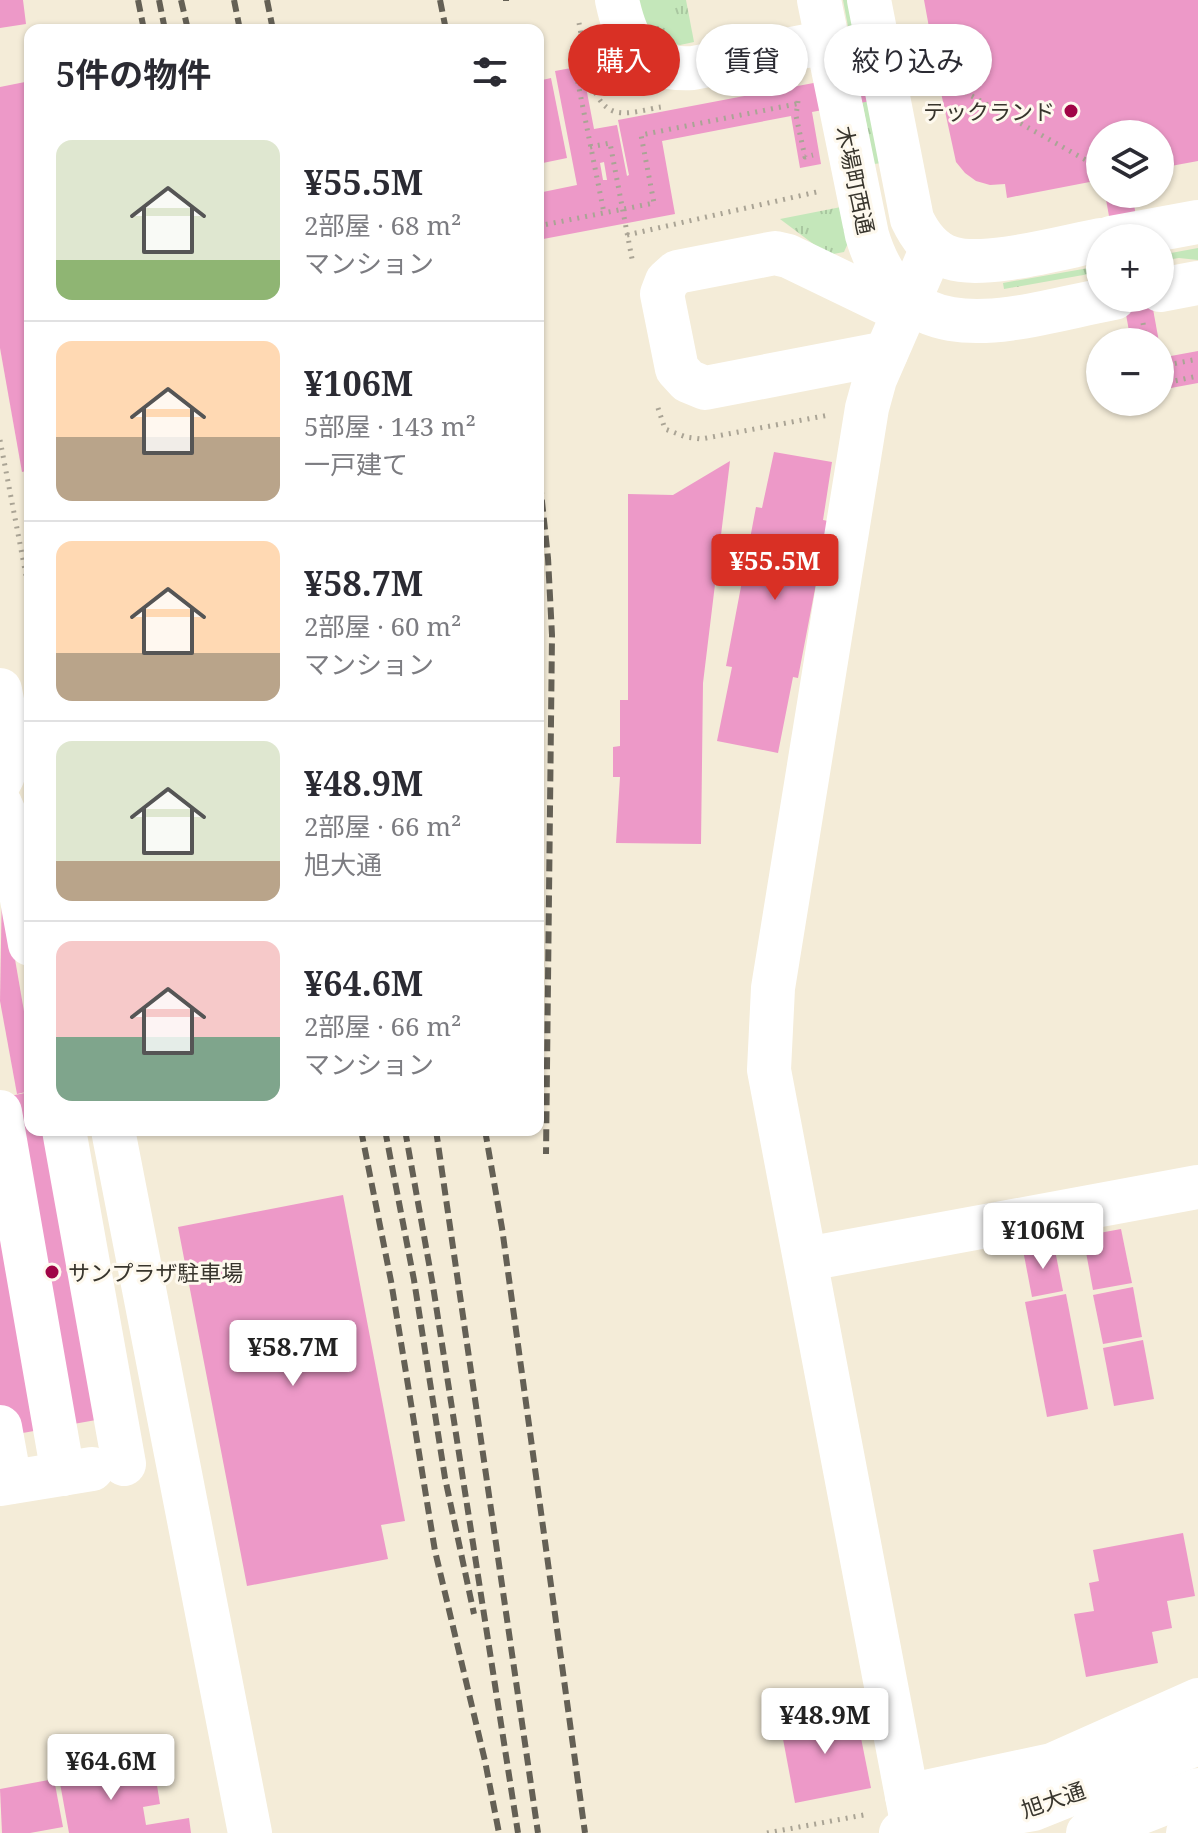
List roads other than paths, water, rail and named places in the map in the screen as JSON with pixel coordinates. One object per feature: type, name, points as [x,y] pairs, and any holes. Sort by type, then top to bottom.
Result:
[{"type":"street","name":"木場町西通","points":[[819,0],[824,26]]},
{"type":"street","points":[[869,0],[912,219],[920,235],[932,248],[947,257],[975,261],[1086,242]]},
{"type":"street","points":[[597,7],[622,26],[643,55],[658,65],[675,69],[824,43]]},
{"type":"street","name":"木場町西通","points":[[838,96],[874,257],[907,307]]},
{"type":"street","points":[[1174,226],[1198,222]]},
{"type":"street","points":[[932,248],[886,353],[867,408],[773,988],[769,1070],[807,1259],[901,1818],[1052,1765],[1198,1700]]},
{"type":"street","points":[[886,353],[705,388],[688,381],[677,369],[662,294],[667,281],[677,272],[775,253],[907,307],[966,322],[996,320],[1086,303]]},
{"type":"street","points":[[1174,287],[1198,283]]},
{"type":"street","points":[[0,690],[8,822],[24,911]]},
{"type":"street","points":[[0,1112],[63,1474]]},
{"type":"street","points":[[65,1136],[124,1464]]},
{"type":"street","points":[[114,1136],[250,1833]]},
{"type":"street","points":[[807,1259],[1198,1187]]},
{"type":"street","points":[[0,1427],[5,1483],[178,1456]]},
{"type":"street","name":"旭大通","points":[[901,1818],[1033,1809],[1198,1743]]},
{"type":"street","name":"旭大通","points":[[1088,1833],[1198,1790]]},
{"type":"street","points":[[1188,1833],[1198,1829]]},
{"type":"railway","points":[[138,0],[143,24]]},
{"type":"railway","points":[[159,0],[164,24]]},
{"type":"railway","points":[[181,0],[187,24]]},
{"type":"railway","points":[[234,0],[239,24]]},
{"type":"railway","points":[[267,0],[272,24]]},
{"type":"railway","points":[[440,0],[445,24]]},
{"type":"railway","points":[[544,520],[552,635],[546,1154]]},
{"type":"railway","points":[[362,1136],[391,1281],[435,1551],[499,1833]]},
{"type":"railway","points":[[386,1136],[414,1280],[445,1478],[474,1614]]},
{"type":"railway","points":[[406,1136],[433,1286],[518,1833]]},
{"type":"railway","points":[[437,1136],[538,1833]]},
{"type":"railway","points":[[486,1136],[502,1228],[585,1833]]},
{"type":"place","name":"テックランド","points":[[1071,111]]},
{"type":"place","name":"サンプラザ駐車場","points":[[52,1272]]}]
